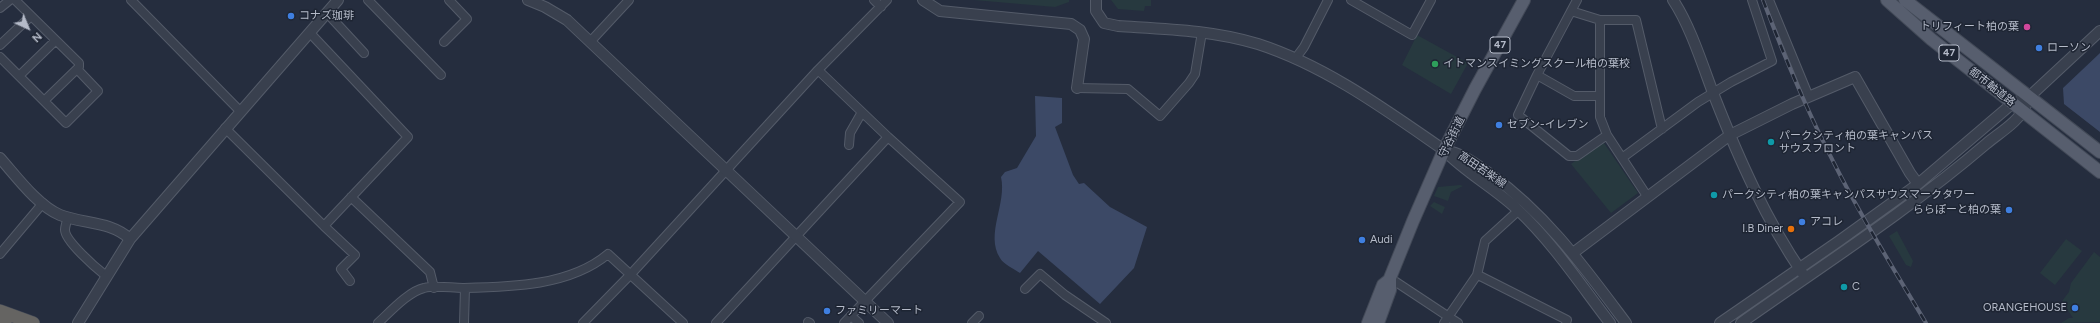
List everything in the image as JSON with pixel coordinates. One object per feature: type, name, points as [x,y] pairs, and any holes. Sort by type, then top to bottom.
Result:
[{"type":"highway","points":[[0,310],[33,323]]},
{"type":"highway","points":[[0,321],[5,323]]},
{"type":"main road","name":"守谷街道","points":[[1378,323],[1390,290],[1390,278],[1444,150],[1475,89],[1524,0]]},
{"type":"main road","name":"都市軸道路","points":[[1887,0],[1931,39],[2100,172]]},
{"type":"main road","name":"都市軸道路","points":[[1905,0],[2100,152]]},
{"type":"main road","name":"守谷街道","points":[[1368,323],[1383,285],[1390,278]]},
{"type":"street","points":[[0,8],[10,0]]},
{"type":"street","points":[[15,0],[79,63],[77,69],[44,101]]},
{"type":"street","points":[[131,0],[240,111]]},
{"type":"street","points":[[78,323],[106,275],[130,239],[225,128],[338,0]]},
{"type":"street","points":[[368,0],[441,75]]},
{"type":"street","points":[[444,42],[467,19],[449,0]]},
{"type":"street","points":[[528,0],[556,13],[590,42],[888,323]]},
{"type":"street","points":[[590,42],[629,0]]},
{"type":"street","points":[[874,0],[881,7]]},
{"type":"street","points":[[582,323],[631,274],[818,70],[887,0]]},
{"type":"street","points":[[923,0],[940,11],[1072,24],[1080,30],[1084,39],[1077,88],[1128,89],[1160,116],[1195,74],[1202,32]]},
{"type":"street","points":[[1096,0],[1096,11],[1104,23],[1118,26],[1202,32],[1258,44],[1295,59],[1333,77],[1444,150]]},
{"type":"street","points":[[1295,59],[1304,47],[1328,0]]},
{"type":"street","points":[[1351,0],[1412,35],[1431,0]]},
{"type":"street","points":[[1577,0],[1537,75],[1518,115],[1521,119],[1544,135],[1569,156],[1577,156],[1607,135]]},
{"type":"street","points":[[1673,0],[1689,33],[1730,136],[1768,216],[1806,278]]},
{"type":"street","points":[[1622,158],[1662,129],[1682,112],[1713,93],[1772,61],[1752,0]]},
{"type":"street","points":[[1769,0],[1809,97]]},
{"type":"street","points":[[1571,11],[1584,17],[1600,20],[1633,19],[1638,23],[1662,129]]},
{"type":"street","points":[[327,13],[364,53]]},
{"type":"street","points":[[0,45],[30,16]]},
{"type":"street","points":[[1600,20],[1600,117],[1607,135],[1647,196]]},
{"type":"street","points":[[1720,323],[1800,269],[1918,184],[2013,103],[2029,97],[2100,31]]},
{"type":"street","points":[[310,33],[408,137],[324,226]]},
{"type":"street","points":[[19,76],[55,41]]},
{"type":"street","points":[[0,57],[66,123],[98,91],[77,69]]},
{"type":"street","points":[[818,70],[888,137],[960,202],[844,323]]},
{"type":"street","points":[[1537,75],[1574,96],[1599,96]]},
{"type":"street","points":[[1573,253],[1647,196],[1730,136],[1753,122],[1856,77],[1918,184]]},
{"type":"street","points":[[1741,323],[1941,182],[2024,111],[2029,97]]},
{"type":"street","points":[[848,145],[850,133],[862,112]]},
{"type":"street","points":[[225,128],[355,255],[341,269],[350,281]]},
{"type":"street","points":[[716,323],[888,137]]},
{"type":"street","name":"高田若柴線","points":[[1444,150],[1455,161],[1503,196],[1518,210],[1563,260],[1610,323]]},
{"type":"street","name":"高田若柴線","points":[[1444,150],[1459,153],[1507,187],[1544,220],[1573,253],[1626,323]]},
{"type":"street","points":[[0,158],[51,210],[68,217],[117,229],[130,239]]},
{"type":"street","points":[[351,197],[430,272],[434,288]]},
{"type":"street","points":[[0,254],[43,203]]},
{"type":"street","points":[[1446,320],[1478,275],[1485,241],[1518,210]]},
{"type":"street","points":[[68,217],[65,231],[67,237],[91,264],[106,275]]},
{"type":"street","points":[[378,323],[405,298],[423,288],[465,288],[529,284],[579,273],[596,264],[608,254],[683,323]]},
{"type":"street","points":[[1026,290],[1040,274],[1065,295],[1106,323]]},
{"type":"street","points":[[1480,276],[1567,320],[1566,323]]},
{"type":"street","points":[[1390,278],[1446,320],[1458,323]]},
{"type":"street","points":[[464,323],[465,288]]},
{"type":"street","points":[[851,316],[859,323]]},
{"type":"street","points":[[972,323],[979,316]]},
{"type":"shaded area","points":[[974,0],[1069,0],[1069,2],[1055,7]]},
{"type":"shaded area","points":[[1111,0],[1151,0],[1151,6],[1145,6],[1144,11],[1118,9]]},
{"type":"shaded area","name":"イトマンスイミングスクール柏の葉校","points":[[1417,35],[1468,63],[1451,94],[1402,65]]},
{"type":"shaded area","points":[[1600,143],[1604,143],[1638,193],[1611,213],[1571,164]]},
{"type":"shaded area","points":[[1463,186],[1451,192],[1448,201],[1434,196],[1438,187]]},
{"type":"shaded area","points":[[1434,202],[1445,207],[1442,214],[1430,206]]},
{"type":"shaded area","points":[[1897,231],[1913,261],[1911,267],[1906,265],[1889,236]]},
{"type":"shaded area","points":[[2066,239],[2082,251],[2055,285],[2040,273]]},
{"type":"shaded area","points":[[2094,252],[2100,257],[2100,322],[2061,323],[2069,318],[2073,318],[2062,301],[2069,292],[2071,283]]},
{"type":"water","points":[[2100,53],[2100,132],[2064,104],[2063,88]]},
{"type":"water","points":[[1035,96],[1062,98],[1062,123],[1055,127],[1073,175],[1079,184],[1084,183],[1110,207],[1147,227],[1134,268],[1100,304],[1038,251],[1020,273],[1000,258],[996,249],[995,229],[1001,198],[1001,177],[1005,172],[1017,168],[1036,136]]},
{"type":"railway","points":[[1763,0],[1796,83],[1845,185],[1867,225],[1926,323]]},
{"type":"place","name":"コナズ珈琲","points":[[291,16]]},
{"type":"place","name":"トリフィート柏の葉","points":[[2027,27]]},
{"type":"place","name":"ローソン","points":[[2039,48]]},
{"type":"place","name":"イトマンスイミングスクール柏の葉校","points":[[1435,64]]},
{"type":"place","name":"セブン-イレブン","points":[[1499,125]]},
{"type":"place","name":"パークシティ柏の葉キャンパス サウスフロント","points":[[1771,142]]},
{"type":"place","name":"パークシティ柏の葉キャンパスサウスマークタワー","points":[[1714,195]]},
{"type":"place","name":"ららぽーと柏の葉","points":[[2009,210]]},
{"type":"place","name":"アコレ","points":[[1802,222]]},
{"type":"place","name":"I.B Diner","points":[[1791,229]]},
{"type":"place","name":"Audi","points":[[1362,240]]},
{"type":"place","name":"C","points":[[1844,287]]},
{"type":"place","name":"ORANGEHOUSE","points":[[2075,308]]},
{"type":"place","name":"ファミリーマート","points":[[827,311]]}]
